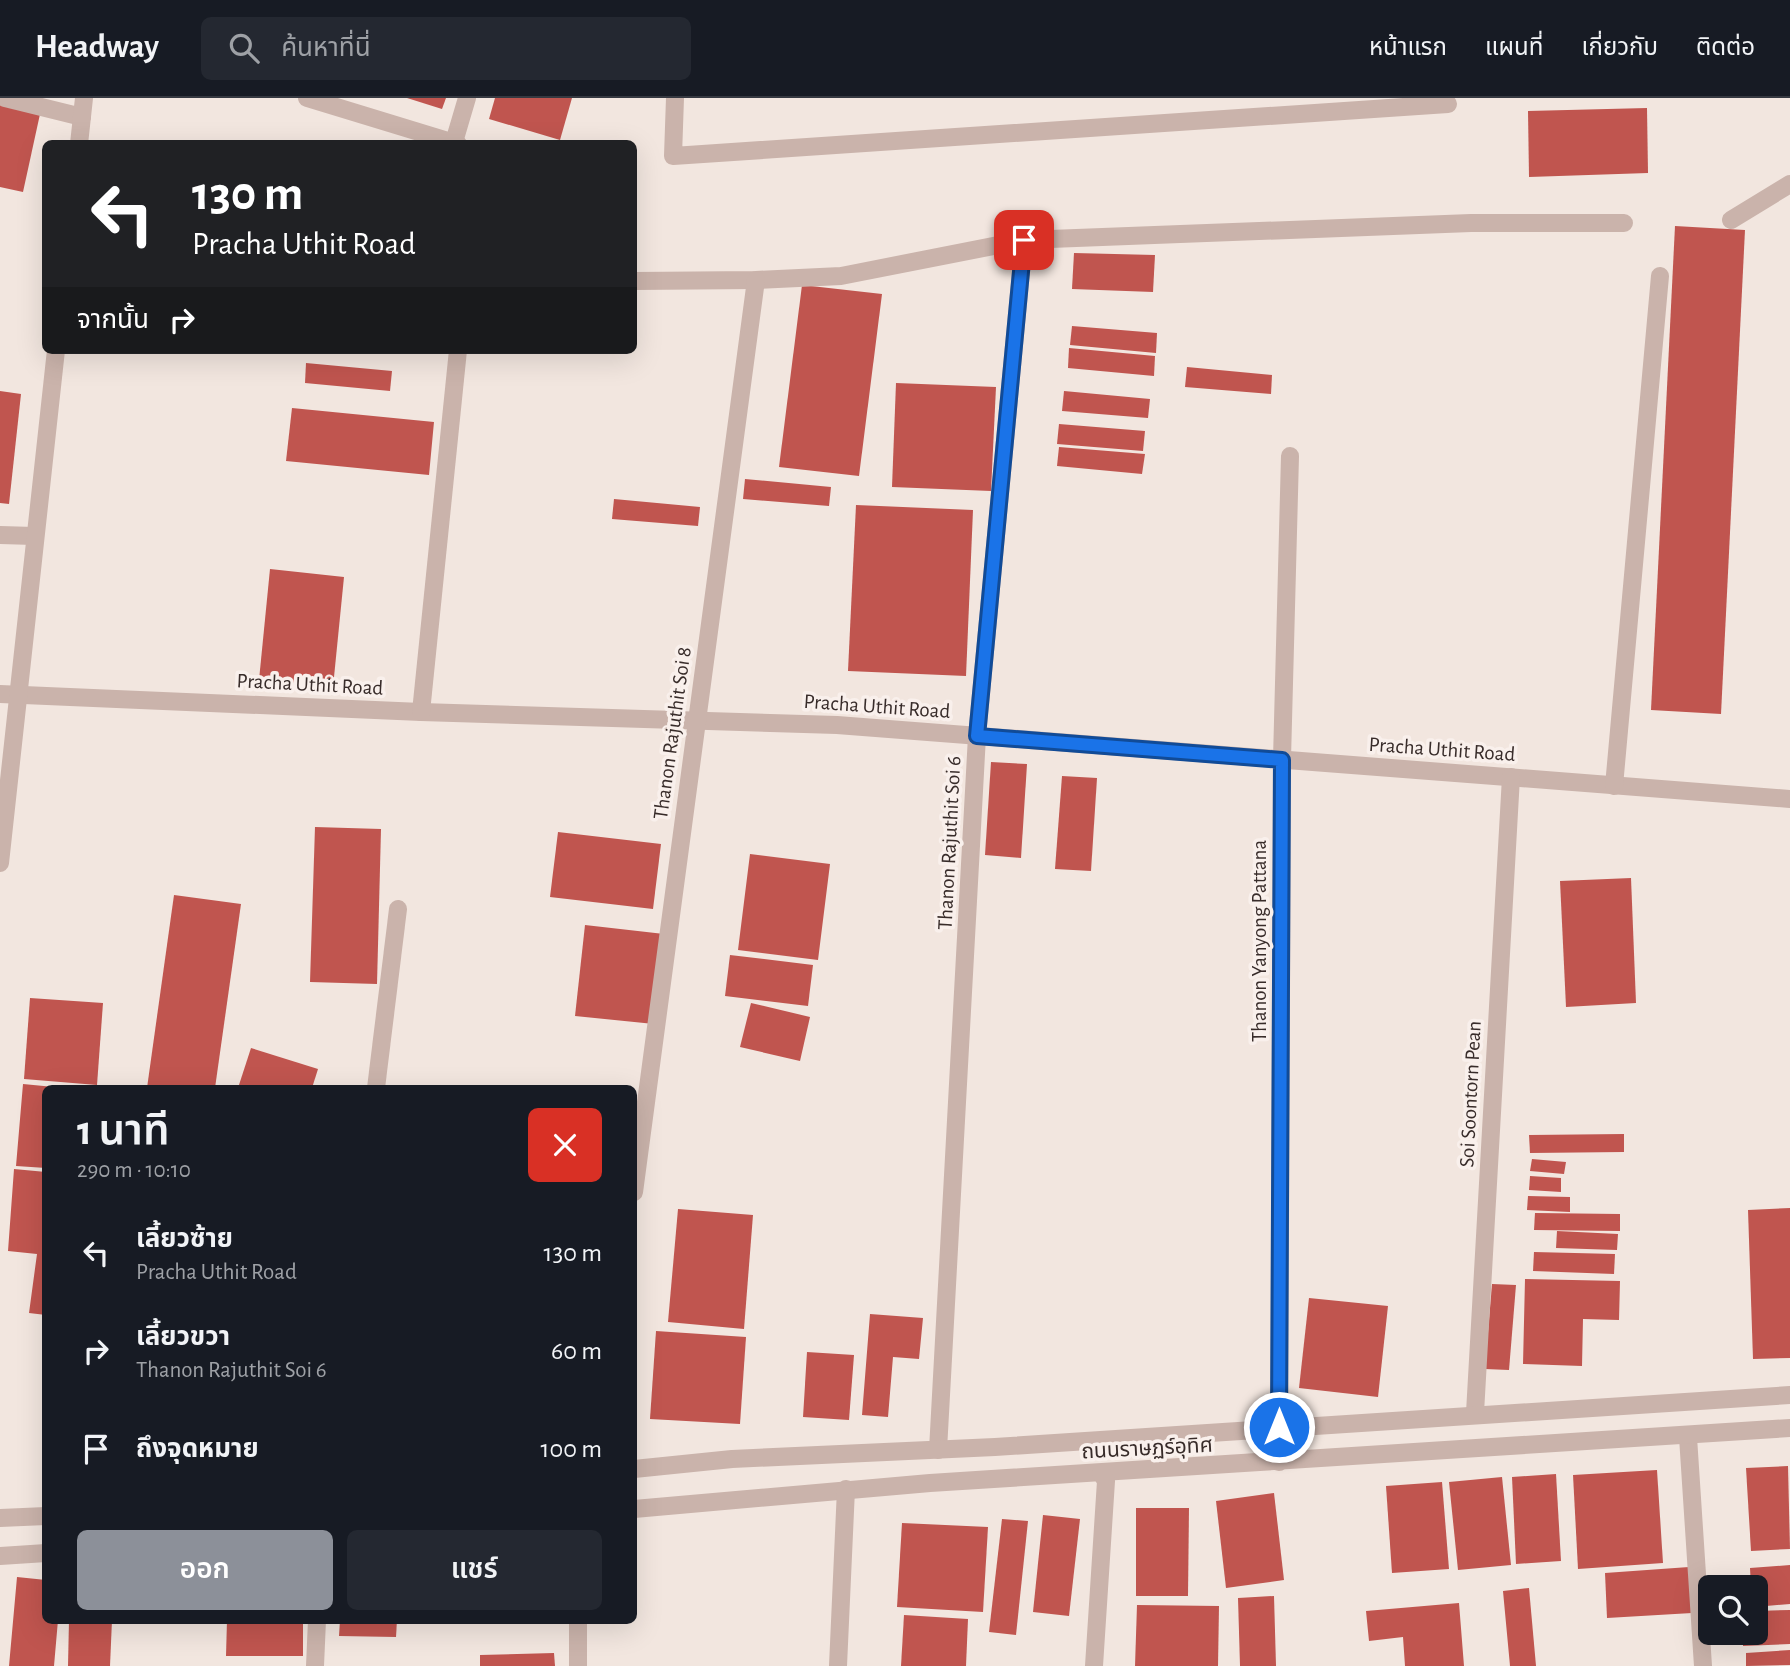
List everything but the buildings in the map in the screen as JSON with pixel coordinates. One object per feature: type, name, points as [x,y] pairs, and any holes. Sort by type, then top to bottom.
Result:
[{"type":"street","points":[[5,98],[82,117]]},
{"type":"street","points":[[79,140],[85,98]]},
{"type":"street","points":[[307,98],[337,102],[447,140]]},
{"type":"street","points":[[457,140],[467,98]]},
{"type":"street","points":[[675,98],[673,156],[1448,104],[1430,98]]},
{"type":"street","points":[[1731,220],[1790,184]]},
{"type":"street","points":[[637,281],[841,276],[1024,240],[1471,223],[1624,223]]},
{"type":"street","name":"Thanon Rajuthit Soi 6","points":[[938,1450],[977,736],[1024,240]]},
{"type":"street","points":[[1615,786],[1660,276]]},
{"type":"street","name":"Thanon Rajuthit Soi 8","points":[[637,1170],[756,280]]},
{"type":"street","points":[[0,863],[56,354]]},
{"type":"street","points":[[421,712],[458,354]]},
{"type":"street","name":"Thanon Yanyong Pattana","points":[[1279,1462],[1282,760],[1290,456]]},
{"type":"street","points":[[0,535],[34,536]]},
{"type":"street","name":"Pracha Uthit Road","points":[[0,694],[421,712],[837,724],[1790,799]]},
{"type":"street","name":"Soi Soontorn Pean","points":[[1475,1413],[1511,777]]},
{"type":"street","points":[[376,1085],[398,909]]},
{"type":"street","points":[[637,1469],[732,1459],[938,1450],[1475,1413],[1790,1395]]},
{"type":"street","name":"ถนนราษฏร์อุทิศ","points":[[637,1509],[846,1489],[1688,1437],[1790,1428]]},
{"type":"street","points":[[1688,1437],[1703,1666]]},
{"type":"street","points":[[1094,1666],[1106,1481],[1101,1473]]},
{"type":"street","points":[[838,1666],[846,1489]]},
{"type":"street","points":[[0,1518],[42,1516]]},
{"type":"street","points":[[0,1556],[42,1553]]},
{"type":"street","points":[[315,1666],[317,1624]]},
{"type":"street","points":[[578,1624],[578,1666]]},
{"type":"route","points":[[1024,240],[977,736],[1282,760],[1279,1427]]}]
